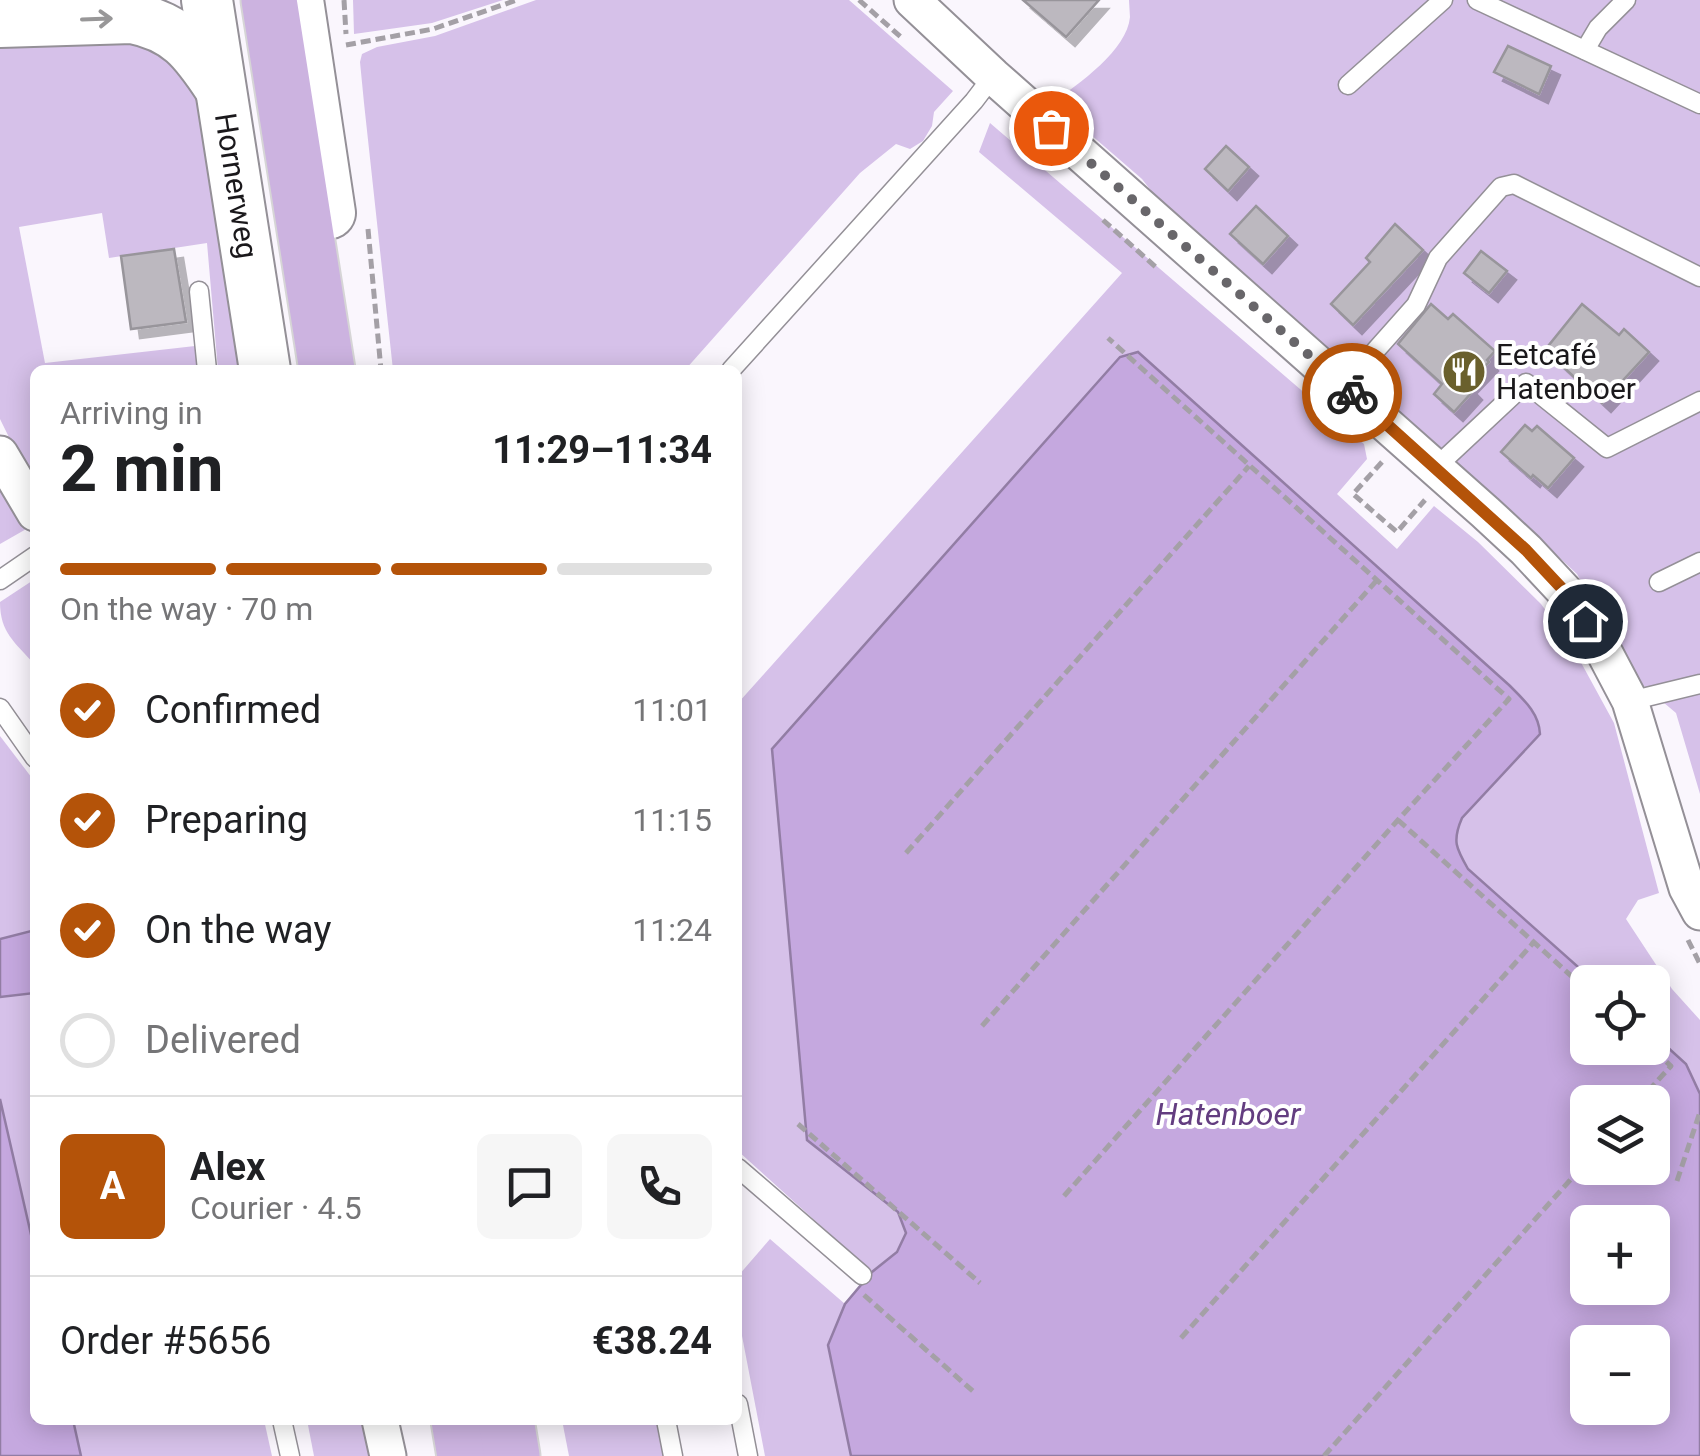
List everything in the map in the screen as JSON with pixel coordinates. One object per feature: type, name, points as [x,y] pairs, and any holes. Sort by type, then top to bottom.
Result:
[{"type":"main road","points":[[0,4],[18,0]]},
{"type":"main road","name":"Hornerweg","points":[[207,0],[264,365]]},
{"type":"main road","name":"Hornerweg","points":[[237,0],[293,365]]},
{"type":"main road","name":"Hornerweg","points":[[269,0],[326,365]]},
{"type":"main road","points":[[298,0],[328,58]]},
{"type":"main road","points":[[315,0],[328,58],[353,365]]},
{"type":"main road","points":[[0,22],[132,18],[151,22],[187,43],[220,88]]},
{"type":"main road","points":[[436,1425],[443,1456]]},
{"type":"main road","points":[[460,1425],[466,1456]]},
{"type":"main road","points":[[507,1425],[512,1456]]},
{"type":"street","points":[[912,0],[992,76],[1344,386],[1431,483],[1526,550],[1569,596],[1630,701],[1682,872],[1692,921]]},
{"type":"street","points":[[0,454],[30,505]]},
{"type":"street","points":[[381,1425],[388,1456]]},
{"type":"lane","points":[[1348,84],[1443,0]]},
{"type":"lane","points":[[1477,0],[1700,104]]},
{"type":"lane","points":[[1585,50],[1598,28],[1626,0]]},
{"type":"lane","points":[[736,365],[992,76]]},
{"type":"lane","points":[[1344,386],[1416,305],[1438,258],[1501,187],[1514,184],[1700,278]]},
{"type":"lane","points":[[199,291],[208,365]]},
{"type":"lane","points":[[1431,483],[1526,383],[1608,448],[1700,400]]},
{"type":"lane","points":[[0,580],[30,559]]},
{"type":"lane","points":[[1659,582],[1700,562]]},
{"type":"lane","points":[[1630,701],[1700,684]]},
{"type":"lane","points":[[0,708],[30,751]]},
{"type":"lane","points":[[742,1172],[858,1281]]},
{"type":"lane","points":[[283,1425],[290,1456]]},
{"type":"lane","points":[[667,1425],[673,1456]]},
{"type":"lane","points":[[742,1425],[748,1456]]},
{"type":"path","points":[[328,58],[433,29],[517,0]]},
{"type":"path","points":[[1064,1196],[1509,699],[1108,338]]},
{"type":"path","points":[[1384,459],[1353,494],[1397,532],[1431,483]]},
{"type":"path","points":[[906,853],[1250,465]]},
{"type":"path","points":[[982,1026],[1377,580]]},
{"type":"path","points":[[1398,820],[1570,974]]},
{"type":"path","points":[[1692,921],[1700,964]]},
{"type":"path","points":[[1181,1338],[1534,942]]},
{"type":"path","points":[[1654,1085],[1670,1065]]},
{"type":"path","points":[[1677,1181],[1700,1112]]},
{"type":"path","points":[[798,1124],[980,1283]]},
{"type":"path","points":[[1324,1456],[1570,1180]]},
{"type":"path","points":[[858,1281],[975,1393]]},
{"type":"shaded area","points":[[353,0],[503,0],[432,23],[354,34]]},
{"type":"shaded area","points":[[536,0],[849,0],[953,91],[934,112],[932,126],[923,141],[910,149],[896,144],[860,173],[689,365],[392,365],[360,62],[362,54],[377,47],[435,36]]},
{"type":"shaded area","points":[[1129,0],[1700,0],[1700,794],[1676,713],[1637,680],[1577,574],[1274,306],[1156,197],[1142,179],[1053,102],[1100,65],[1120,42],[1130,17]]},
{"type":"shaded area","points":[[0,35],[163,44],[201,104],[238,365],[218,365],[207,243],[109,258],[102,213],[19,227],[45,363],[195,346],[197,365],[30,365],[30,480],[0,419]]},
{"type":"shaded area","points":[[990,123],[1364,444],[1367,459],[1337,494],[1397,549],[1434,506],[1478,542],[1541,604],[1572,646],[1614,723],[1659,893],[1638,900],[1626,919],[1656,965],[1576,965],[1468,869],[1456,838],[1462,818],[1540,734],[807,1140],[898,1212],[906,1233],[903,1240],[893,1255],[872,1272],[742,1155],[742,699],[1122,273],[979,152]]},
{"type":"shaded area","points":[[0,481],[28,528],[0,544]]},
{"type":"shaded area","points":[[30,582],[30,660],[6,629],[0,602]]},
{"type":"shaded area","points":[[0,736],[30,775],[30,931],[0,939]]},
{"type":"shaded area","points":[[1670,986],[1700,1020],[1700,1094],[1686,1064],[1670,1049]]},
{"type":"shaded area","points":[[30,994],[30,1230],[0,1099],[0,997]]},
{"type":"shaded area","points":[[770,1239],[845,1304],[828,1345],[851,1456],[765,1456],[742,1336],[742,1271]]},
{"type":"shaded area","points":[[74,1425],[265,1425],[272,1456],[81,1456]]},
{"type":"shaded area","points":[[308,1425],[366,1425],[372,1456],[314,1456]]},
{"type":"shaded area","points":[[563,1425],[658,1425],[664,1456],[569,1456]]},
{"type":"water","name":"Hatenboer","points":[[1138,352],[1509,685],[1534,713],[1540,734],[1462,818],[1457,844],[1468,869],[1576,965],[1570,965],[1570,1065],[1670,1065],[1670,1049],[1686,1064],[1700,1094],[1700,1456],[851,1456],[828,1345],[845,1304],[872,1272],[897,1252],[906,1233],[898,1212],[807,1140],[772,749],[1120,357]]},
{"type":"water","points":[[30,931],[30,994],[0,997],[0,939]]},
{"type":"water","points":[[0,1099],[30,1230],[30,1425],[74,1425],[81,1456],[0,1456]]},
{"type":"building","points":[[1023,0],[1099,0],[1066,37]]},
{"type":"building","points":[[1508,46],[1551,66],[1539,94],[1494,72]]},
{"type":"building","points":[[1226,146],[1249,167],[1228,191],[1205,169]]},
{"type":"building","points":[[1256,206],[1288,236],[1263,264],[1230,234]]},
{"type":"building","points":[[1395,224],[1423,250],[1353,325],[1331,304],[1370,262],[1366,258]]},
{"type":"building","points":[[174,249],[186,322],[131,329],[121,256]]},
{"type":"building","points":[[1481,251],[1507,271],[1489,293],[1464,273]]},
{"type":"building","points":[[1431,304],[1448,319],[1453,314],[1495,351],[1467,385],[1473,391],[1454,412],[1434,394],[1442,384],[1398,344]]},
{"type":"building","points":[[1582,304],[1619,335],[1624,329],[1649,352],[1602,403],[1545,350]]},
{"type":"building","points":[[1525,425],[1532,431],[1537,426],[1574,458],[1548,488],[1501,452]]},
{"type":"way so far","points":[[1051,128],[1352,393]]},
{"type":"place","name":"Eetcafé Hatenboer","points":[[1464,372]]},
{"type":"route","points":[[1352,393],[1526,550],[1569,596],[1585,621]]}]
